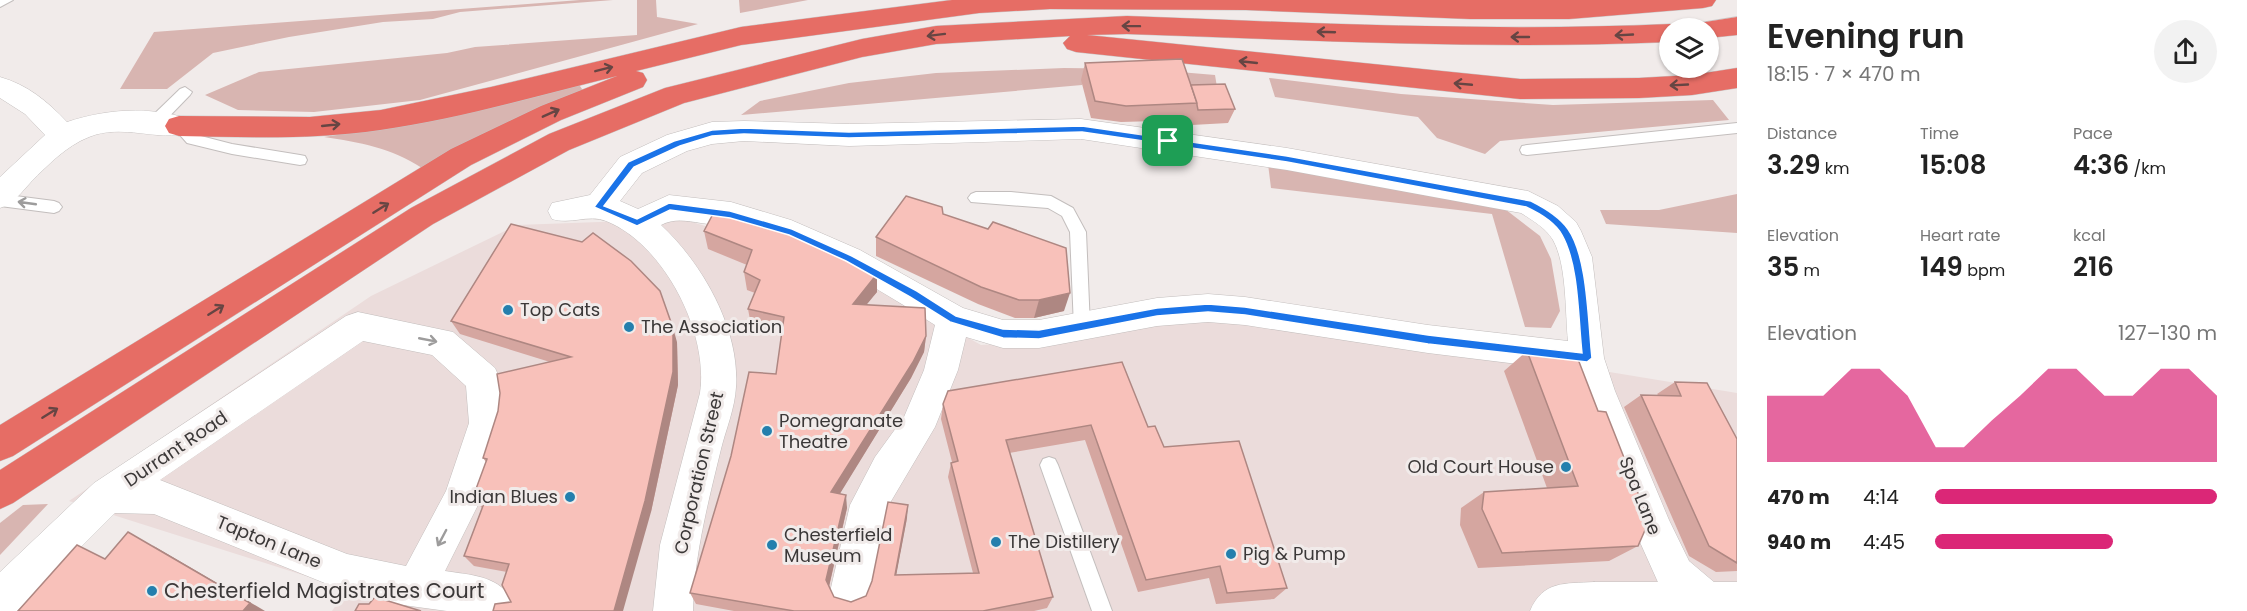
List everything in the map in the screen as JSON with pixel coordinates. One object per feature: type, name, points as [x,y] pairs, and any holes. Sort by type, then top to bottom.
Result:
[{"type":"highway","points":[[167,124],[310,127],[381,120],[491,97],[741,36],[932,10],[1050,1],[1246,2],[1470,10],[1569,10],[1692,1]]},
{"type":"highway","points":[[0,444],[461,157],[509,132],[585,98],[636,79],[744,46],[825,26]]},
{"type":"highway","points":[[0,491],[422,216],[559,142],[665,99],[727,81],[862,48],[936,35],[981,32],[1127,26],[1456,37],[1579,37],[1659,33]]},
{"type":"highway","points":[[1719,28],[1737,26]]},
{"type":"highway","points":[[981,32],[1151,52],[1520,89],[1638,88],[1692,85],[1737,78]]},
{"type":"street","points":[[0,87],[17,92],[45,116],[63,136]]},
{"type":"street","points":[[0,198],[37,157],[63,136],[82,126],[109,120],[167,124]]},
{"type":"street","name":"Spa Lane","points":[[598,207],[631,165],[677,143],[712,133],[744,131],[849,135],[1082,129],[1287,159],[1528,203],[1547,214],[1565,231],[1576,257],[1587,358],[1601,402],[1654,531],[1695,600]]},
{"type":"street","name":"Corporation Street","points":[[563,211],[598,207],[637,223],[662,244],[695,291],[708,321],[717,355],[719,382],[685,524],[673,592],[673,611]]},
{"type":"street","points":[[637,223],[669,207],[730,214],[792,232],[858,264],[953,319],[1003,334],[1039,334],[1157,312],[1208,308],[1245,311],[1428,339],[1587,358]]},
{"type":"street","points":[[850,592],[869,505],[888,469],[916,427],[941,370],[953,319]]},
{"type":"street","name":"Durrant Road","points":[[0,600],[108,495],[358,326],[375,321],[441,342],[483,379],[487,423],[463,497],[393,590]]},
{"type":"street","name":"Tapton Lane","points":[[108,495],[155,496],[393,590],[490,604]]},
{"type":"street","points":[[1551,611],[1558,605],[1567,604],[1695,600]]},
{"type":"lane","points":[[0,3],[7,0]]},
{"type":"lane","points":[[184,92],[167,124],[192,139],[232,149],[300,160]]},
{"type":"lane","points":[[1527,150],[1737,128]]},
{"type":"lane","points":[[0,198],[54,207]]},
{"type":"lane","points":[[976,198],[1011,198],[1051,202],[1068,212],[1078,232],[1082,327]]},
{"type":"lane","points":[[1049,465],[1102,611]]},
{"type":"shaded area","points":[[580,0],[613,0],[460,12],[433,19],[383,22],[289,37],[213,53],[167,89],[120,89],[154,32]]},
{"type":"shaded area","points":[[637,0],[656,0],[657,17],[698,24],[420,100],[314,112],[238,110],[205,95],[259,72],[447,53],[475,47],[637,35]]},
{"type":"shaded area","points":[[739,0],[808,0],[740,13]]},
{"type":"shaded area","points":[[1064,68],[1144,69],[1215,75],[1219,99],[1082,80],[1082,85],[741,115],[760,101],[849,83],[936,73]]},
{"type":"shaded area","points":[[1269,78],[1401,94],[1553,105],[1713,100],[1729,120],[1500,141],[1485,154],[1437,138],[1418,117],[1275,97]]},
{"type":"shaded area","points":[[578,83],[584,92],[422,168],[387,151],[324,137],[375,129]]},
{"type":"shaded area","points":[[1268,164],[1501,206],[1540,236],[1551,259],[1560,311],[1551,328],[1525,327],[1492,214],[1271,188]]},
{"type":"shaded area","points":[[1737,194],[1737,233],[1606,224],[1600,210],[1659,210]]},
{"type":"shaded area","points":[[682,219],[841,267],[981,345],[1069,340],[1184,317],[1579,367],[1737,393],[1737,611],[332,611],[347,589],[69,501],[371,296],[517,225]]},
{"type":"shaded area","points":[[48,504],[0,555],[0,523],[23,505]]},
{"type":"building","points":[[1182,59],[1197,103],[1126,106],[1095,101],[1085,63]]},
{"type":"building","points":[[1225,84],[1235,109],[1198,110],[1191,85]]},
{"type":"building","points":[[906,196],[942,207],[943,214],[988,229],[993,222],[1066,248],[1070,293],[1039,300],[1019,300],[981,287],[876,237]]},
{"type":"building","points":[[715,210],[791,231],[877,274],[853,304],[925,308],[926,336],[913,362],[831,492],[846,495],[826,580],[834,597],[851,602],[866,596],[872,581],[888,502],[908,505],[895,575],[979,573],[951,463],[958,461],[943,404],[948,391],[1122,362],[1148,427],[1155,426],[1164,447],[1239,441],[1287,588],[1227,593],[1220,566],[1146,580],[1091,425],[1006,440],[1053,597],[983,611],[794,611],[690,593],[731,456],[749,372],[776,374],[784,317],[748,309],[760,280],[744,272],[752,250],[704,231]]},
{"type":"building","points":[[511,224],[582,242],[593,233],[631,261],[660,291],[673,328],[673,372],[645,501],[614,611],[493,611],[495,604],[511,602],[502,585],[509,564],[464,556],[486,498],[473,497],[487,459],[483,458],[498,411],[500,393],[497,374],[571,357],[451,321]]},
{"type":"building","points":[[1527,351],[1576,354],[1598,411],[1606,412],[1649,521],[1638,546],[1502,553],[1482,509],[1484,492],[1578,486]]},
{"type":"building","points":[[1675,382],[1707,383],[1737,439],[1737,563],[1709,546],[1641,395],[1681,396]]},
{"type":"building","name":"Chesterfield Magistrates Court","points":[[128,532],[250,603],[243,611],[18,611],[77,545],[105,559]]},
{"type":"building","points":[[375,597],[421,611],[355,611],[359,604],[369,604]]},
{"type":"place","name":"Top Cats","points":[[508,310]]},
{"type":"place","name":"The Association","points":[[629,327]]},
{"type":"place","name":"Pomegranate Theatre","points":[[767,431]]},
{"type":"place","name":"Old Court House","points":[[1566,467]]},
{"type":"place","name":"Indian Blues","points":[[570,497]]},
{"type":"place","name":"The Distillery","points":[[996,542]]},
{"type":"place","name":"Chesterfield Museum","points":[[772,545]]},
{"type":"place","name":"Pig & Pump","points":[[1231,554]]},
{"type":"place","name":"Chesterfield Magistrates Court","points":[[152,591]]},
{"type":"route","points":[[1082,129],[1168,141],[1287,159],[1528,203],[1547,214],[1565,231],[1576,257],[1587,358],[1428,339],[1245,311],[1208,308],[1157,312],[1039,334],[1003,334],[953,319],[849,259],[792,232],[730,214],[669,207],[637,223],[598,207],[631,165],[677,143],[712,133],[744,131],[849,135],[1082,129]]}]
